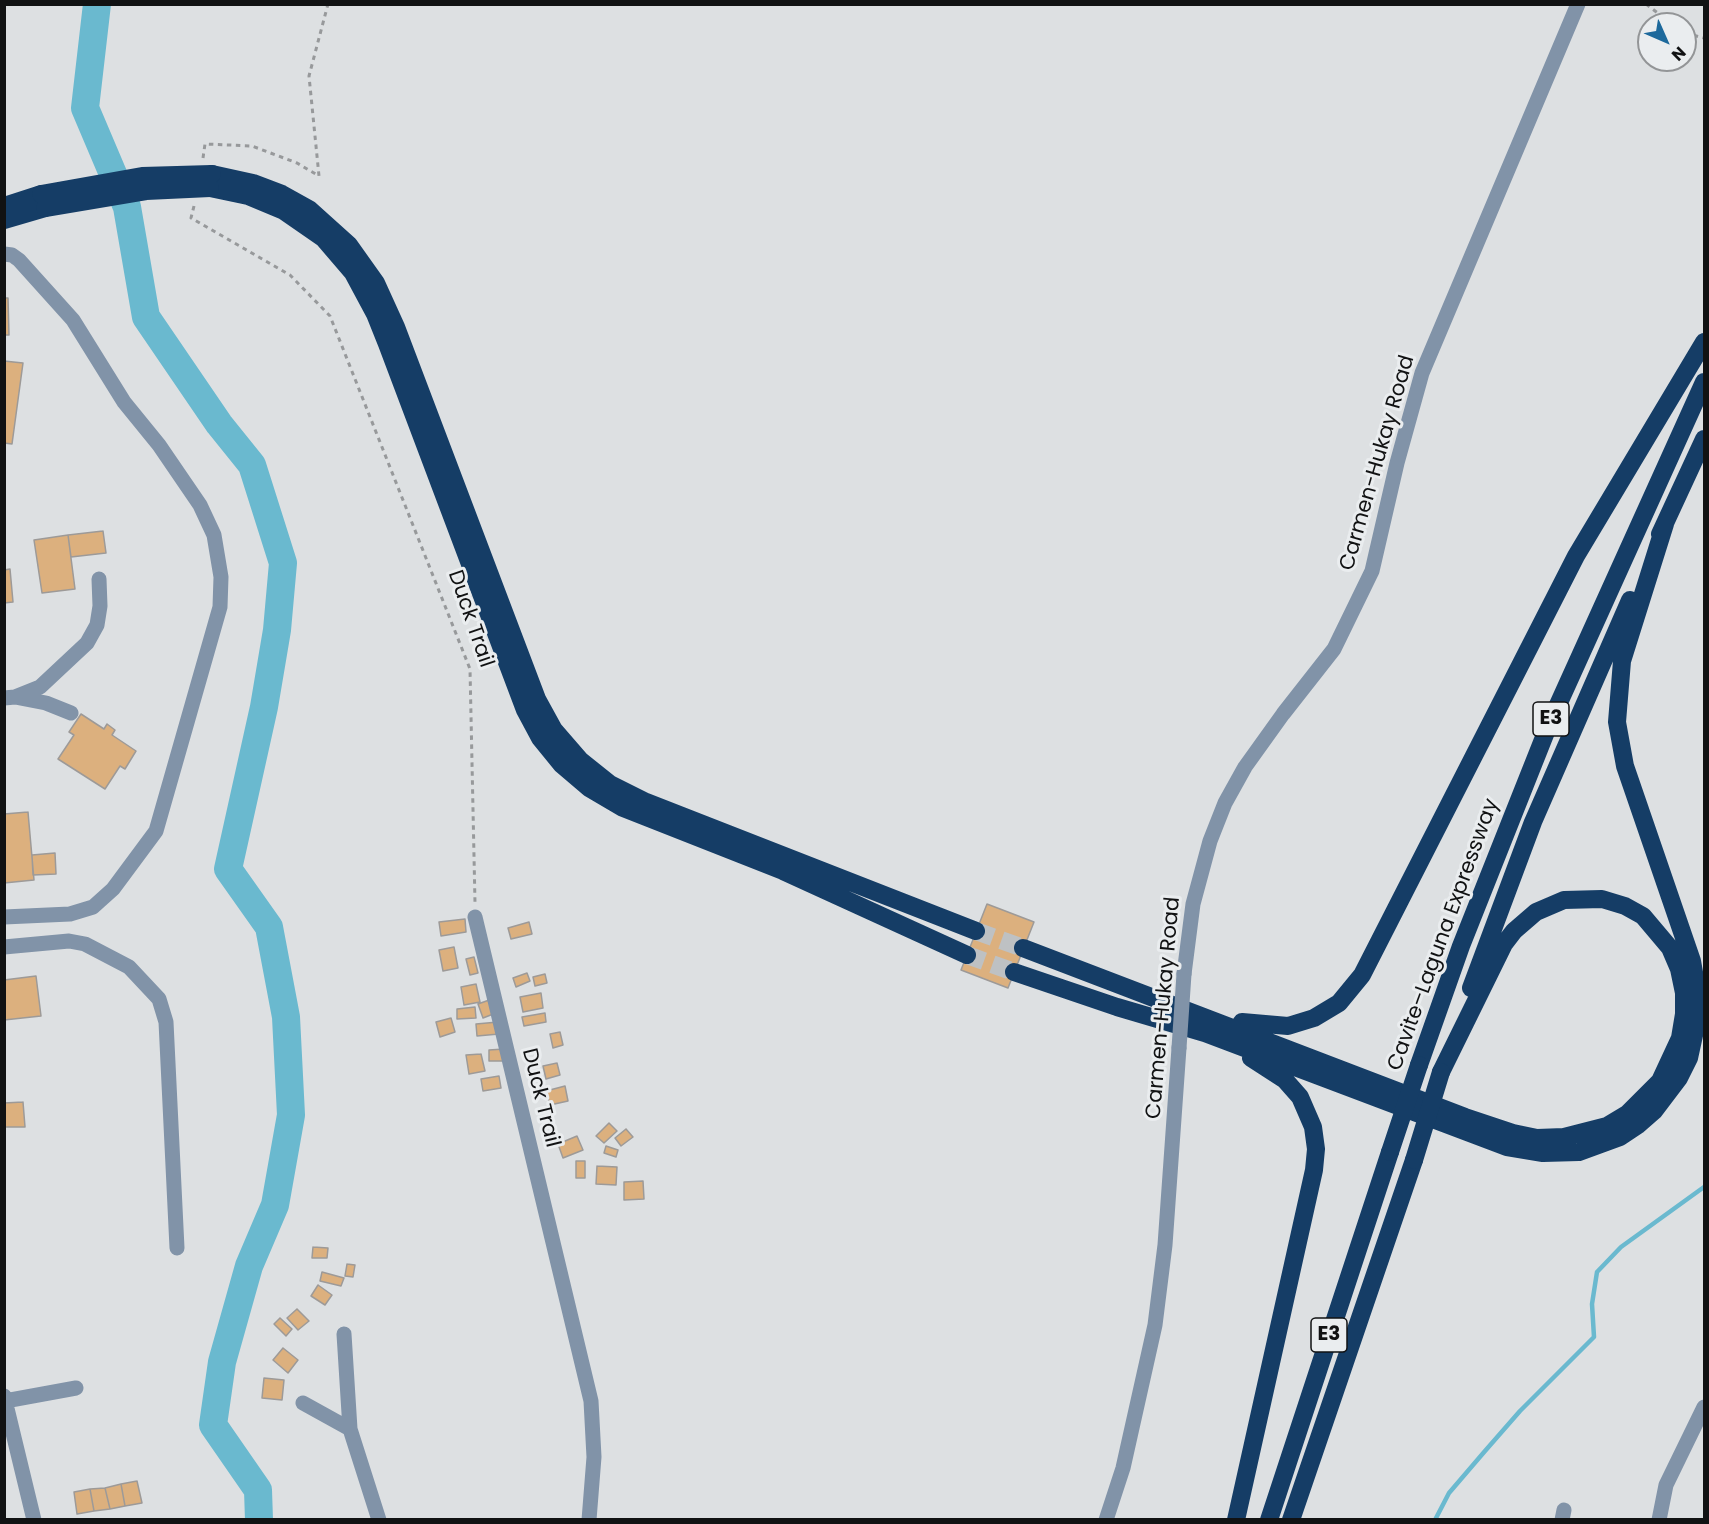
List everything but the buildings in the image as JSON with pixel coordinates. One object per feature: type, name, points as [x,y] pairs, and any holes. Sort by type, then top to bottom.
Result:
[{"type":"highway","points":[[205,181],[284,211],[323,238],[353,273],[375,314],[387,344],[525,710],[540,738],[562,765],[589,788],[623,808],[783,871],[967,955]]},
{"type":"highway","points":[[4,206],[138,192],[205,181],[253,183],[309,208],[349,245],[376,283],[396,327],[537,699],[554,730],[580,760],[610,784],[646,802],[976,931]]},
{"type":"highway","points":[[4,220],[43,201]]},
{"type":"highway","points":[[1206,1025],[1273,1026],[1301,1023],[1339,1003],[1362,975],[1576,556],[1704,342]]},
{"type":"highway","name":"Cavite–Laguna Expressway","points":[[1269,1520],[1419,1065],[1461,946],[1548,727],[1704,382]]},
{"type":"highway","name":"E3","points":[[1665,524],[1704,439]]},
{"type":"highway","points":[[1023,948],[1470,1136],[1524,1151],[1561,1154],[1599,1146],[1620,1137],[1654,1111],[1679,1078],[1689,1058],[1698,1017],[1698,995],[1692,961],[1625,766],[1620,742],[1618,698],[1628,640],[1665,524]]},
{"type":"highway","name":"Cavite–Laguna Expressway","points":[[1291,1520],[1442,1072],[1533,822],[1665,524]]},
{"type":"highway","points":[[1014,972],[1117,1007],[1206,1025],[1489,1126],[1537,1138],[1564,1137],[1607,1126],[1627,1114],[1653,1090],[1672,1061],[1680,1038],[1684,993],[1679,969],[1670,948],[1658,931],[1642,916],[1625,906],[1602,899],[1564,900],[1536,912],[1514,931],[1504,944],[1442,1072]]},
{"type":"highway","points":[[1206,1025],[1285,1080],[1305,1107],[1315,1138],[1314,1170],[1236,1520]]},
{"type":"street","name":"Carmen-Hukay Road","points":[[1106,1520],[1123,1468],[1155,1325],[1165,1245],[1184,974],[1193,904],[1210,841],[1245,767],[1282,714],[1335,649],[1372,571],[1396,463],[1422,374],[1578,4]]},
{"type":"street","points":[[4,254],[12,255],[19,260],[73,320],[124,402],[159,445],[200,505],[214,535],[221,577],[220,606],[156,831],[113,890],[93,907],[70,914],[4,917]]},
{"type":"street","points":[[10,698],[40,687],[87,643],[97,626],[100,606],[99,579]]},
{"type":"street","points":[[10,698],[46,703],[71,713]]},
{"type":"street","name":"Duck Trail","points":[[475,917],[591,1401],[594,1457],[589,1520]]},
{"type":"street","points":[[4,947],[69,941],[85,944],[129,967],[159,999],[166,1022],[177,1248]]},
{"type":"street","points":[[344,1334],[350,1428],[379,1520]]},
{"type":"street","points":[[5,1401],[76,1388]]},
{"type":"street","points":[[4,1396],[34,1520]]},
{"type":"street","points":[[303,1403],[350,1428]]},
{"type":"street","points":[[1659,1520],[1666,1485],[1704,1407]]},
{"type":"path","points":[[205,181],[205,144],[252,146],[297,163],[319,176],[309,76],[328,4]]},
{"type":"path","name":"Duck Trail","points":[[205,181],[191,218],[290,275],[330,316],[470,669],[475,917]]},
{"type":"waterway","points":[[97,4],[85,108],[127,207],[146,317],[219,424],[252,465],[283,563],[277,630],[264,707],[228,869],[269,927],[286,1017],[291,1115],[275,1205],[249,1266],[222,1362],[213,1425],[258,1490],[259,1520]]},
{"type":"waterway","points":[[1435,1520],[1449,1493],[1485,1451],[1520,1411],[1594,1337],[1592,1304],[1597,1272],[1621,1247],[1704,1187]]},
{"type":"tunnel","points":[[976,931],[1023,948]]},
{"type":"tunnel","points":[[967,955],[1014,972]]}]
